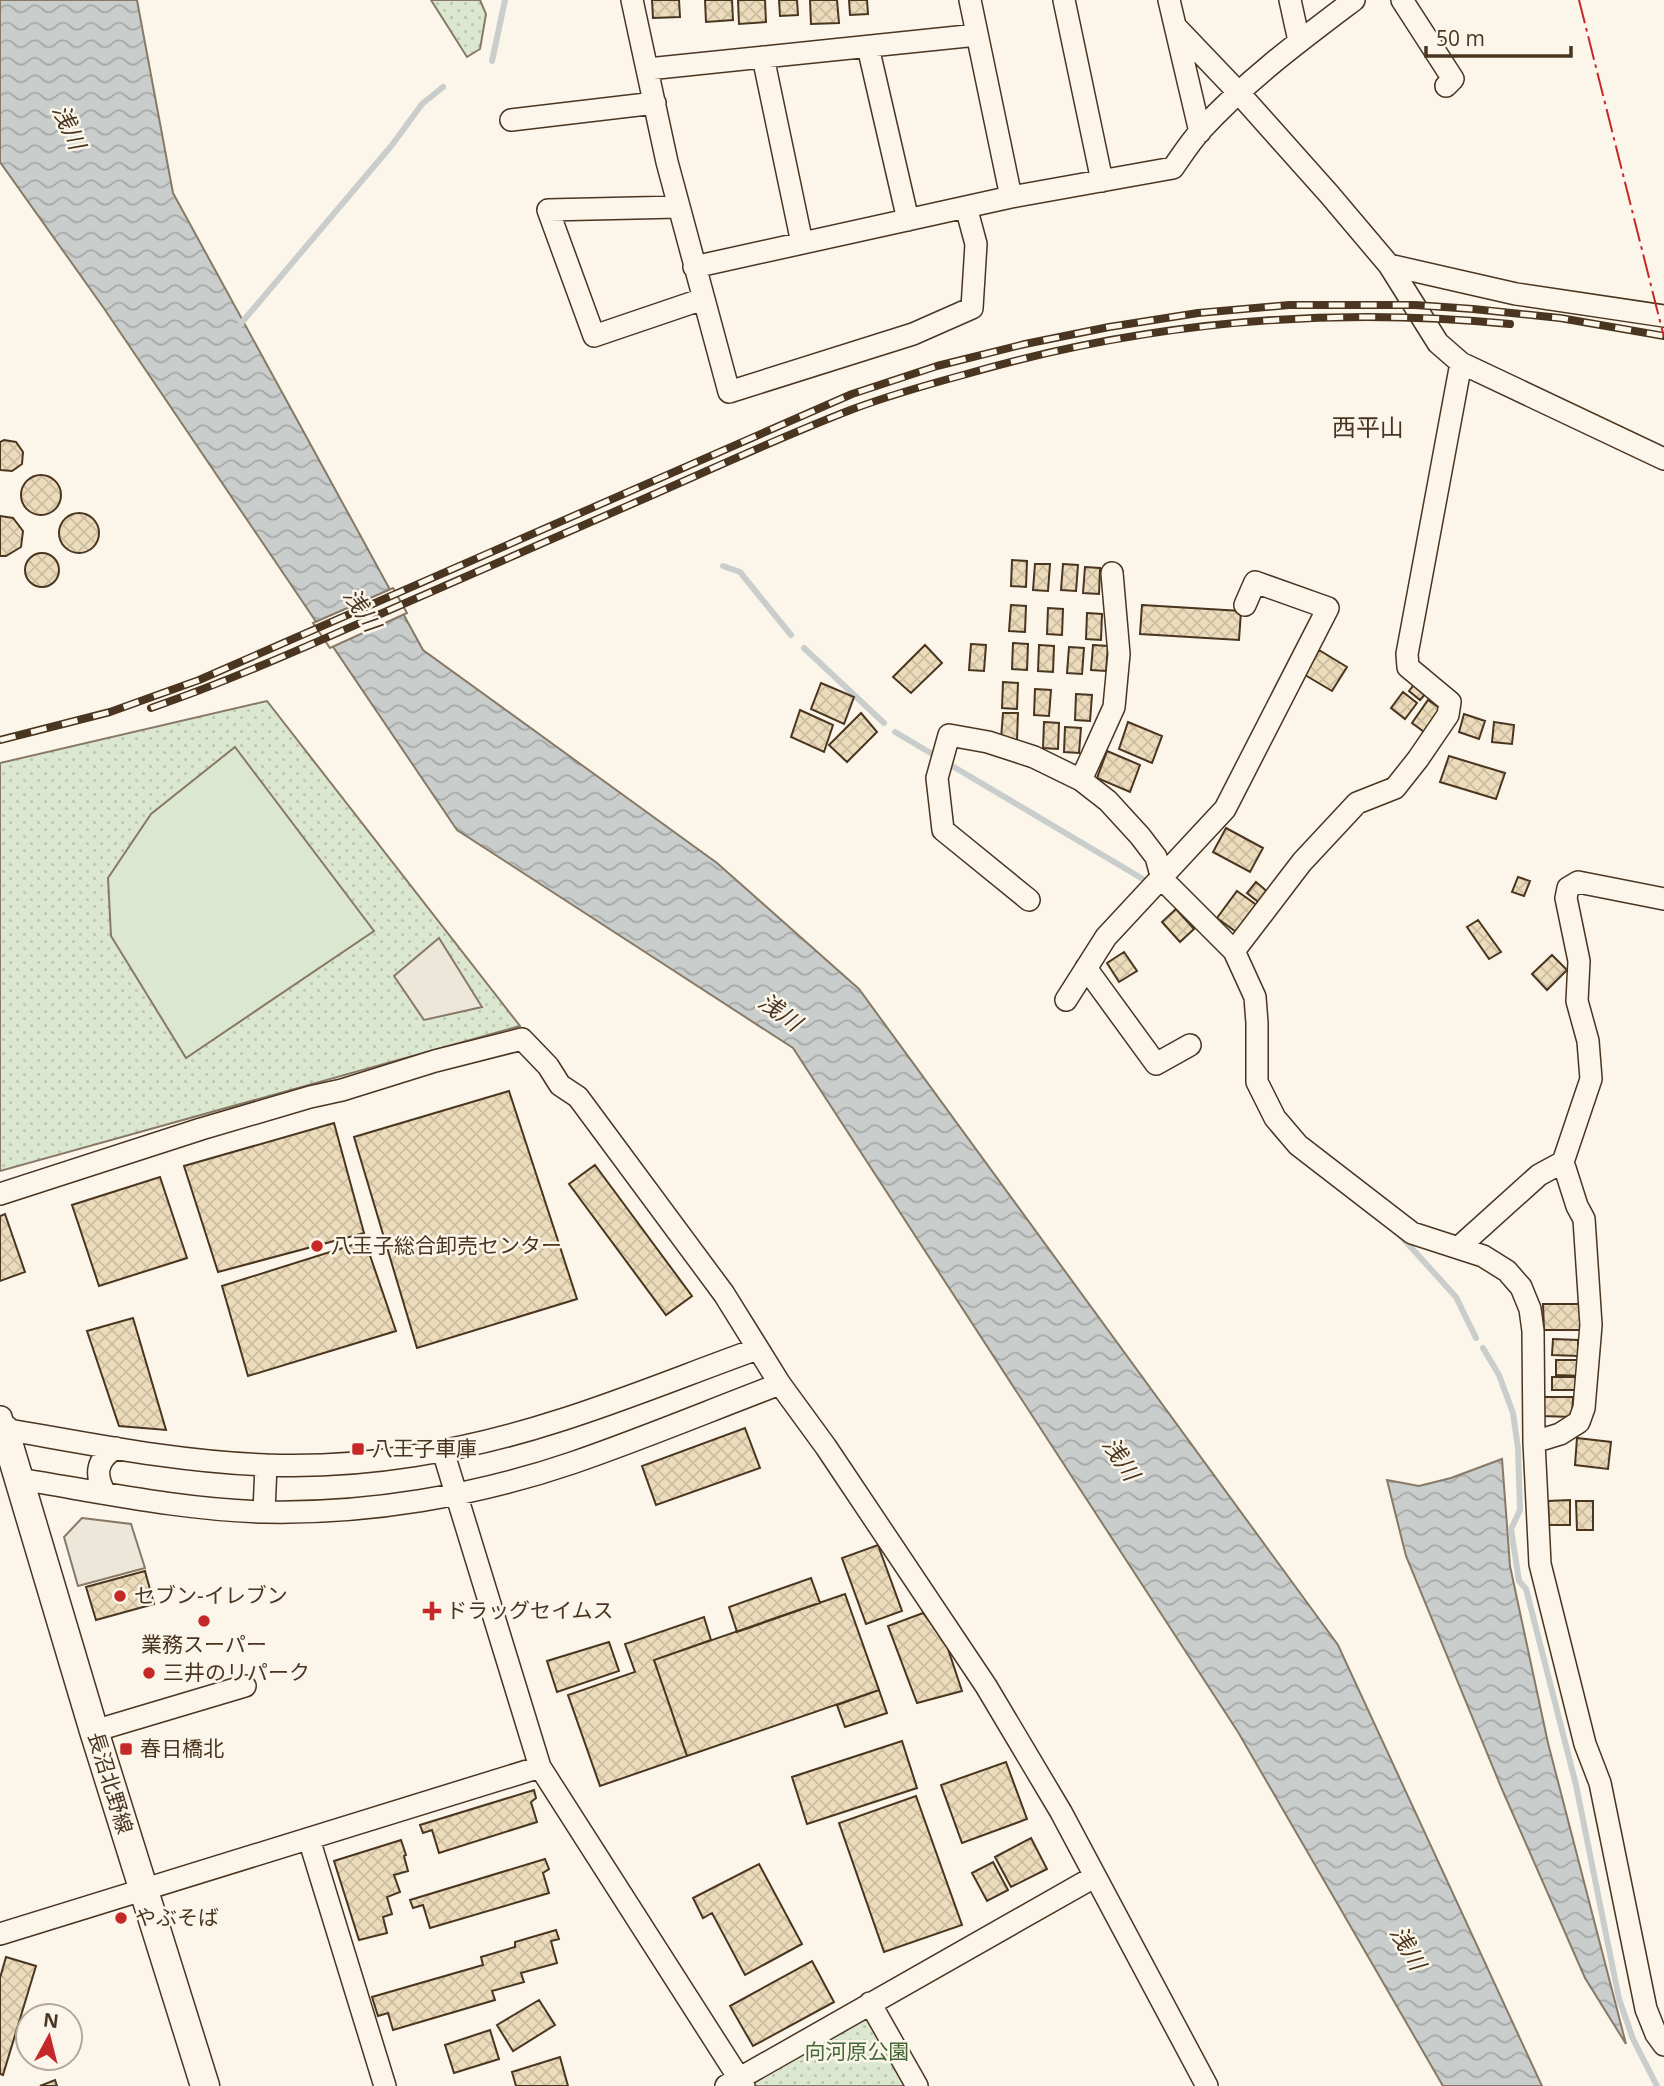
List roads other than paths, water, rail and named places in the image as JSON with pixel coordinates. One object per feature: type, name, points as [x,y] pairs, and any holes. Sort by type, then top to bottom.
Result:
[{"type":"main road","name":"長沼北野線","points":[[1,1424],[10,1477],[94,1731],[205,2086]]},
{"type":"street","points":[[632,0],[678,206],[729,392],[914,334],[972,308],[976,244],[967,206]]},
{"type":"street","points":[[970,0],[1011,197]]},
{"type":"street","points":[[1064,0],[1102,181]]},
{"type":"street","points":[[1169,0],[1200,132]]},
{"type":"street","points":[[1290,0],[1299,41]]},
{"type":"street","points":[[694,267],[967,206],[1173,168],[1200,132],[1238,92],[1354,0]]},
{"type":"street","points":[[1402,0],[1453,79],[1446,86]]},
{"type":"street","points":[[1175,27],[1238,92],[1389,265],[1438,343],[1461,363],[1664,459]]},
{"type":"street","points":[[648,69],[977,35]]},
{"type":"street","points":[[868,47],[908,219]]},
{"type":"street","points":[[763,57],[802,243]]},
{"type":"street","points":[[511,120],[655,103]]},
{"type":"street","points":[[678,206],[548,210],[594,335],[704,299]]},
{"type":"street","points":[[1389,265],[1516,294],[1664,316]]},
{"type":"street","points":[[1234,951],[1303,862],[1357,803],[1395,788],[1448,715],[1450,702],[1408,667],[1407,654],[1461,363]]},
{"type":"street","points":[[1081,779],[1114,707],[1118,654],[1112,573]]},
{"type":"street","points":[[1066,1000],[1106,936],[1225,809],[1328,608],[1255,582],[1245,605]]},
{"type":"street","points":[[1029,900],[943,830],[937,778],[949,735],[988,742],[1034,757],[1081,779],[1108,801],[1156,857],[1162,878],[1234,951],[1255,997],[1257,1082],[1275,1118],[1298,1145],[1412,1233],[1483,1256],[1507,1271],[1521,1287],[1530,1309],[1533,1331],[1534,1442],[1540,1564],[1585,1744],[1600,1783],[1646,2009],[1656,2034],[1664,2045]]},
{"type":"street","points":[[1534,1442],[1560,1434],[1579,1422],[1584,1408],[1591,1325],[1584,1219],[1563,1162],[1591,1079],[1588,1041],[1577,1001],[1579,961],[1566,898],[1568,888],[1578,882],[1664,899]]},
{"type":"street","points":[[1086,968],[1156,1064],[1190,1045]]},
{"type":"street","points":[[0,1194],[286,1104],[435,1061],[522,1040],[548,1066],[560,1085],[578,1097],[724,1294],[780,1384],[868,1508],[986,1686],[1061,1812],[1207,2086]]},
{"type":"street","points":[[1458,1248],[1539,1175],[1563,1162]]},
{"type":"street","points":[[1,1424],[170,1457],[266,1465],[361,1462],[443,1451],[558,1421],[757,1349]]},
{"type":"street","points":[[10,1477],[172,1503],[264,1512],[369,1506],[455,1495],[572,1463],[780,1384]]},
{"type":"street","points":[[105,1493],[99,1482],[98,1470],[102,1460],[116,1448]]},
{"type":"street","points":[[443,1451],[540,1767],[736,2084],[870,2003],[1094,1877]]},
{"type":"street","points":[[264,1512],[266,1465]]},
{"type":"street","points":[[94,1731],[245,1686]]},
{"type":"street","points":[[0,1934],[540,1767]]},
{"type":"street","points":[[309,1839],[385,2086]]},
{"type":"street","points":[[870,2003],[917,2086]]},
{"type":"water","name":"浅川","points":[[0,0],[137,0],[173,193],[423,650],[717,863],[859,989],[1338,1645],[1542,2086],[1443,2086],[1238,1732],[793,1048],[457,830],[103,307],[0,162]]},
{"type":"water","points":[[1502,1459],[1510,1566],[1548,1743],[1626,2044],[1585,1978],[1501,1787],[1406,1556],[1387,1480],[1419,1486],[1451,1478]]},
{"type":"waterway","points":[[492,61],[505,0]]},
{"type":"waterway","points":[[238,327],[392,145],[422,104],[443,87]]},
{"type":"waterway","points":[[723,566],[740,572],[791,635]]},
{"type":"waterway","points":[[804,648],[884,723]]},
{"type":"waterway","points":[[895,732],[934,755]]},
{"type":"waterway","points":[[954,767],[1148,882]]},
{"type":"waterway","points":[[1398,1233],[1456,1297],[1476,1338]]},
{"type":"waterway","points":[[1483,1348],[1499,1375],[1513,1413],[1518,1448],[1520,1510],[1511,1529],[1519,1581],[1526,1589],[1576,1785],[1619,1999],[1633,2039],[1657,2086]]},
{"type":"railway","points":[[0,740],[110,712],[199,680],[852,394],[937,366],[1025,344],[1198,313],[1289,305],[1415,305],[1473,309],[1560,318],[1664,336]]},
{"type":"railway","points":[[151,708],[294,652],[801,430],[866,404],[935,383],[1030,357],[1098,343],[1234,323],[1372,317],[1510,324]]},
{"type":"place","name":"八王子総合卸売センター","points":[[317,1246]]},
{"type":"place","name":"八王子車庫","points":[[358,1449]]},
{"type":"place","name":"セブン-イレブン","points":[[120,1596]]},
{"type":"place","name":"ドラッグセイムス","points":[[432,1611]]},
{"type":"place","name":"業務スーパー","points":[[204,1621]]},
{"type":"place","name":"三井のリパーク","points":[[149,1673]]},
{"type":"place","name":"春日橋北","points":[[126,1749]]},
{"type":"place","name":"やぶそば","points":[[121,1918]]},
{"type":"district","name":"西平山","points":[[1368,428]]},
{"type":"park label","name":"向河原公園","points":[[857,2052]]}]
